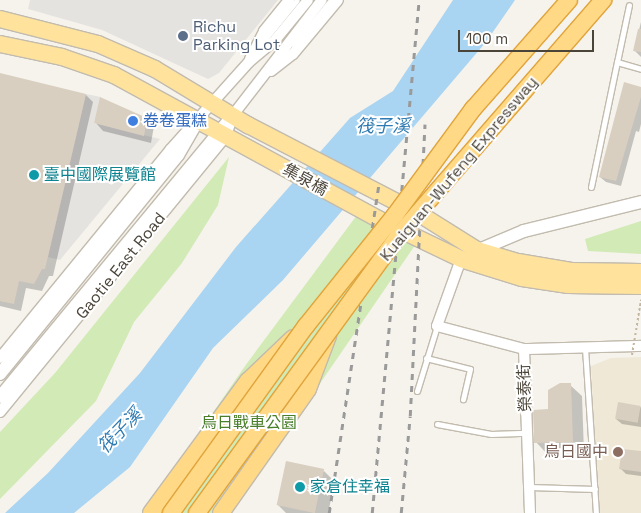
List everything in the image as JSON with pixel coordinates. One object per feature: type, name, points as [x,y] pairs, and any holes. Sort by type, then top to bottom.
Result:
[{"type":"highway","name":"Kuaiguan-Wufeng Expressway","points":[[177,513],[306,326],[396,215],[473,109],[569,0]]},
{"type":"highway","name":"Kuaiguan-Wufeng Expressway","points":[[197,513],[398,236],[603,0]]},
{"type":"highway","points":[[151,513],[248,381],[306,326]]},
{"type":"highway","points":[[221,513],[308,389],[331,329]]},
{"type":"main road","name":"集泉橋","points":[[0,19],[98,44],[155,69],[240,119],[388,198],[477,250],[518,262],[571,270],[641,272]]},
{"type":"main road","name":"集泉橋","points":[[0,44],[85,64],[142,89],[389,225],[461,259],[522,278],[568,285],[641,286]]},
{"type":"street","name":"Gaotie East Road","points":[[249,62],[264,31],[289,0]]},
{"type":"street","name":"Gaotie East Road","points":[[0,374],[2,359],[178,155],[198,121],[249,62],[276,39],[308,0]]},
{"type":"street","name":"Gaotie East Road","points":[[0,412],[24,377],[240,119],[284,46],[322,0]]},
{"type":"street","name":"Gaotie East Road","points":[[266,75],[293,54],[338,0]]},
{"type":"street","points":[[524,349],[437,326],[461,259],[477,250],[524,232],[641,202]]},
{"type":"street","points":[[177,513],[389,225]]},
{"type":"street","points":[[190,513],[282,384],[389,225]]},
{"type":"street","name":"榮泰街","points":[[530,513],[524,349],[641,346]]},
{"type":"street","points":[[2,359],[24,377]]},
{"type":"street","name":"Gaotie East Road","points":[[0,396],[24,377]]},
{"type":"lane","points":[[249,62],[297,0]]},
{"type":"lane","points":[[266,75],[331,0]]},
{"type":"lane","points":[[591,187],[629,5]]},
{"type":"lane","points":[[617,62],[641,69]]},
{"type":"lane","points":[[418,391],[426,358],[437,326]]},
{"type":"lane","points":[[585,348],[596,513]]},
{"type":"lane","points":[[426,358],[470,369],[463,399]]},
{"type":"lane","points":[[437,424],[492,434],[527,433]]},
{"type":"lane","points":[[529,486],[595,489]]},
{"type":"path","points":[[632,355],[641,300]]},
{"type":"shaded area","name":"Richu Parking Lot","points":[[30,0],[278,0],[219,73],[208,79],[102,30],[28,9]]},
{"type":"shaded area","points":[[86,94],[101,97],[94,123],[160,139],[60,260],[48,257]]},
{"type":"shaded area","name":"烏日國中","points":[[641,357],[641,513],[599,513],[591,366],[611,358]]},
{"type":"green space","points":[[229,157],[218,205],[182,263],[134,322],[96,401],[0,499],[0,432],[55,373]]},
{"type":"green space","name":"烏日戰車公園","points":[[360,211],[420,238],[231,513],[144,513],[245,366]]},
{"type":"green space","points":[[641,221],[641,254],[588,251],[585,239]]},
{"type":"water","name":"筏子溪","points":[[453,0],[515,0],[486,42],[283,280],[213,348],[130,467],[74,513],[5,513],[48,473],[140,373],[236,247],[350,118],[393,91]]},
{"type":"building","points":[[638,29],[641,29],[641,52],[633,51]]},
{"type":"building","name":"臺中國際展覽館","points":[[0,73],[86,94],[45,269],[42,269],[34,284],[19,281],[14,304],[0,301]]},
{"type":"building","points":[[624,82],[641,87],[641,97],[616,181],[599,177]]},
{"type":"building","points":[[100,97],[147,118],[144,136],[94,123]]},
{"type":"building","points":[[560,383],[571,383],[573,442],[534,443],[533,410],[548,409],[548,390]]},
{"type":"building","points":[[618,402],[641,406],[638,423],[615,419]]},
{"type":"building","points":[[622,449],[641,451],[641,472],[619,469]]},
{"type":"building","name":"家倉住幸福","points":[[286,461],[324,469],[315,513],[277,505]]},
{"type":"railway","points":[[372,513],[419,0]]},
{"type":"railway","points":[[401,513],[410,416],[425,124]]},
{"type":"railway","points":[[329,513],[379,184]]},
{"type":"place","name":"Richu Parking Lot","points":[[183,36]]},
{"type":"place","name":"卷卷蛋糕","points":[[133,121]]},
{"type":"place","name":"臺中國際展覽館","points":[[34,175]]},
{"type":"place","name":"烏日國中","points":[[618,452]]},
{"type":"place","name":"家倉住幸福","points":[[300,487]]}]
